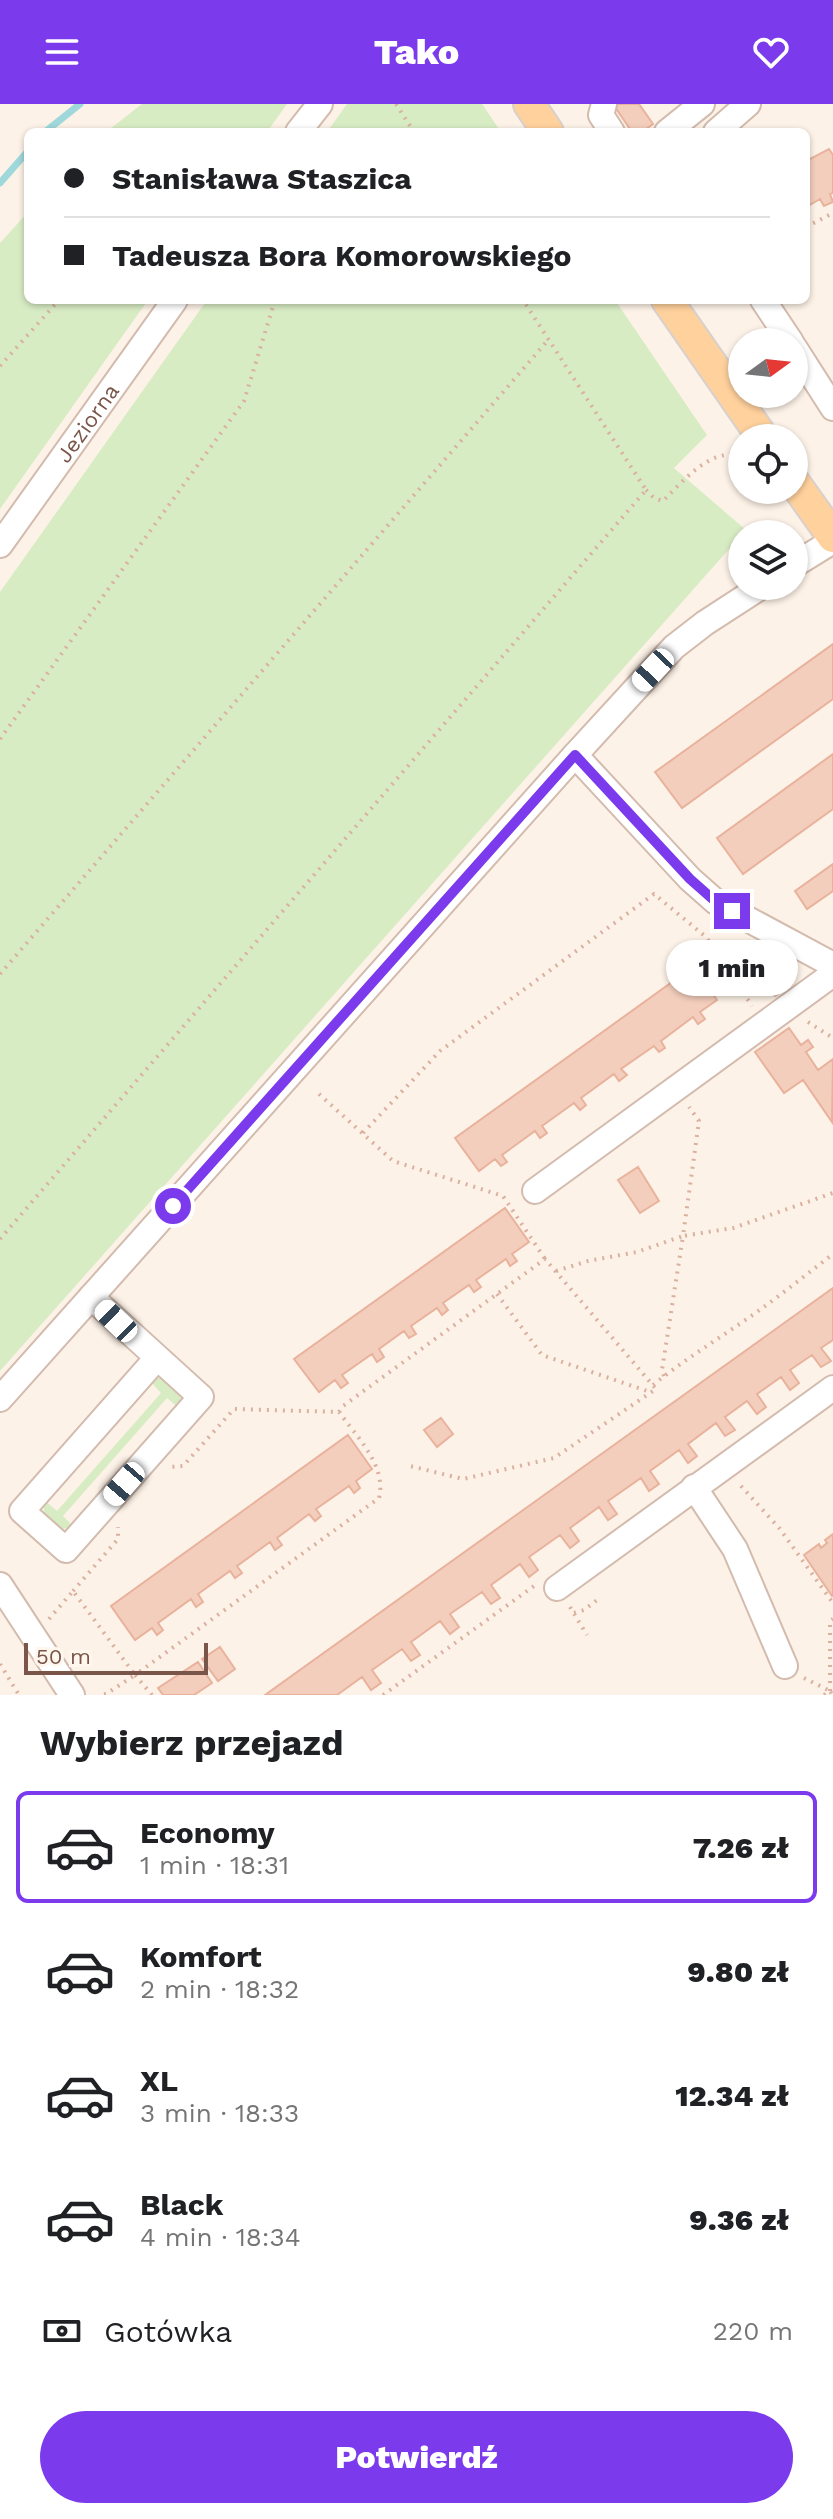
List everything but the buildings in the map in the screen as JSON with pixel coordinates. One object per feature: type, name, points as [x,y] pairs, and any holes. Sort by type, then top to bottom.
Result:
[{"type":"main road","points":[[529,104],[545,128]]},
{"type":"main road","points":[[670,304],[753,424]]},
{"type":"main road","points":[[808,502],[833,539]]},
{"type":"street","points":[[301,128],[320,104]]},
{"type":"street","points":[[604,104],[601,115],[609,128]]},
{"type":"street","points":[[672,128],[702,104]]},
{"type":"street","points":[[720,119],[748,104]]},
{"type":"street","name":"Jeziorna","points":[[0,545],[172,304]]},
{"type":"street","points":[[766,304],[781,328]]},
{"type":"street","points":[[808,369],[833,408]]},
{"type":"street","points":[[808,556],[833,539]]},
{"type":"street","points":[[0,1399],[674,647],[740,600]]},
{"type":"street","points":[[575,755],[690,879],[716,902],[833,965]]},
{"type":"street","points":[[535,1191],[833,974]]},
{"type":"street","points":[[91,1297],[201,1397],[66,1550],[22,1511],[157,1358]]},
{"type":"street","points":[[557,1588],[833,1388]]},
{"type":"street","points":[[694,1487],[735,1549],[785,1666]]},
{"type":"street","points":[[0,1585],[72,1695]]},
{"type":"path","points":[[396,104],[411,128]]},
{"type":"path","points":[[810,225],[833,213]]},
{"type":"path","points":[[0,366],[55,304]]},
{"type":"path","points":[[0,739],[244,401],[274,304]]},
{"type":"path","points":[[526,304],[654,498],[663,501],[711,459],[728,452]]},
{"type":"path","points":[[0,974],[549,339]]},
{"type":"path","points":[[0,1239],[646,490]]},
{"type":"path","points":[[363,1133],[440,1051],[654,894],[706,937],[757,1013]]},
{"type":"path","points":[[664,1376],[662,1370],[699,1121],[675,1089]]},
{"type":"path","points":[[319,1094],[393,1161],[503,1196],[545,1259],[656,1389],[554,1458],[463,1479],[410,1466]]},
{"type":"path","points":[[556,1271],[588,1261],[637,1252],[683,1236],[733,1228],[833,1193]]},
{"type":"path","points":[[653,1385],[685,1358],[701,1351],[756,1313],[833,1254]]},
{"type":"path","points":[[159,1468],[183,1466],[234,1409],[339,1412],[355,1397],[545,1259]]},
{"type":"path","points":[[497,1294],[542,1355],[651,1393]]},
{"type":"path","points":[[99,1695],[106,1694],[135,1675],[379,1498],[383,1484],[379,1470],[339,1412]]},
{"type":"path","points":[[723,1466],[780,1529],[833,1603]]},
{"type":"path","points":[[43,1627],[118,1539],[117,1514]]},
{"type":"path","points":[[73,1591],[152,1695]]},
{"type":"path","points":[[574,1613],[584,1610],[601,1597]]},
{"type":"path","points":[[824,1695],[832,1692],[830,1621],[833,1619]]},
{"type":"path","points":[[0,1664],[19,1695]]},
{"type":"green space","points":[[142,104],[287,104],[270,128],[111,128]]},
{"type":"green space","points":[[347,104],[482,104],[498,128],[330,128]]},
{"type":"green space","points":[[24,216],[24,304],[145,304],[0,509],[0,243]]},
{"type":"green space","points":[[204,304],[618,304],[707,435],[674,468],[734,520],[728,520],[728,550],[0,1371],[0,592]]},
{"type":"green space","points":[[163,1378],[181,1395],[180,1409],[167,1398],[63,1516],[74,1527],[62,1529],[49,1522],[44,1500],[57,1511],[161,1393],[150,1381]]},
{"type":"waterway","points":[[50,128],[80,104]]},
{"type":"waterway","points":[[0,183],[24,156]]},
{"type":"route","points":[[173,1206],[575,755],[690,879],[716,902],[732,911]]}]
